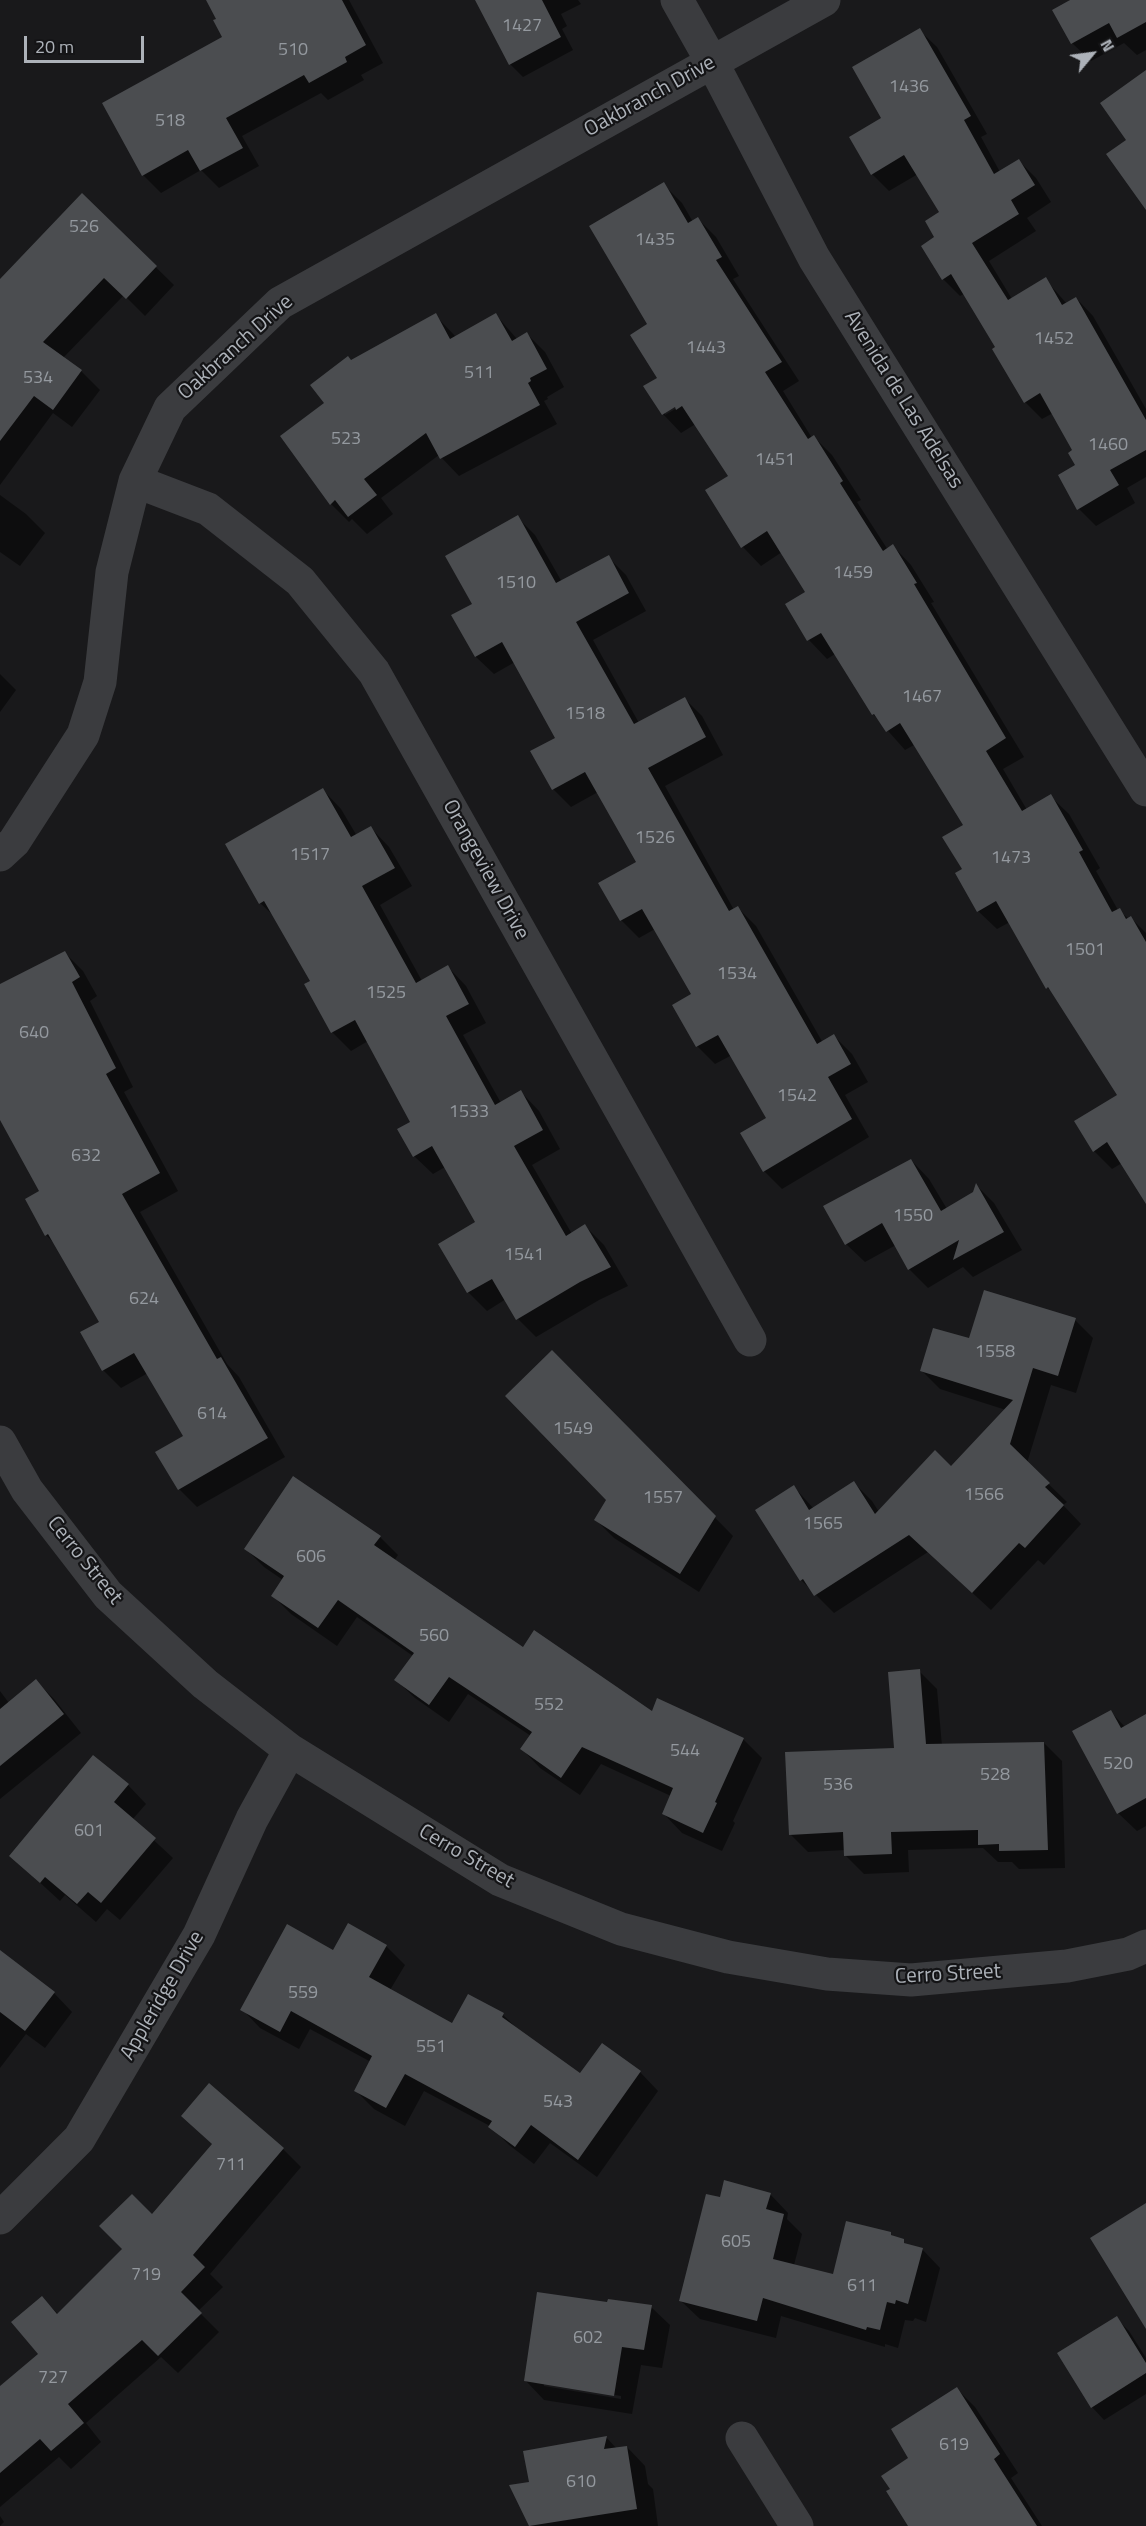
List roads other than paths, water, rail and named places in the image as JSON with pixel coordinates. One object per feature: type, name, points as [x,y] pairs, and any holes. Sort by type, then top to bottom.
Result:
[{"type":"street","name":"Avenida de Las Adelsas","points":[[677,0],[712,62],[814,258],[1146,790]]},
{"type":"street","name":"Oakbranch Drive","points":[[0,855],[14,842],[83,735],[100,682],[112,572],[135,481],[170,408],[280,303],[824,0]]},
{"type":"street","name":"Orangeview Drive","points":[[135,481],[208,509],[300,581],[374,672],[750,1340]]},
{"type":"street","name":"Cerro Street","points":[[0,1442],[27,1490],[108,1595],[205,1684],[291,1750],[500,1880],[621,1929],[728,1956],[826,1974],[911,1980],[1067,1966],[1128,1954],[1146,1946]]},
{"type":"street","name":"Appleridge Drive","points":[[0,2218],[79,2139],[199,1935],[252,1819],[291,1750]]},
{"type":"street","points":[[742,2438],[797,2526]]}]
